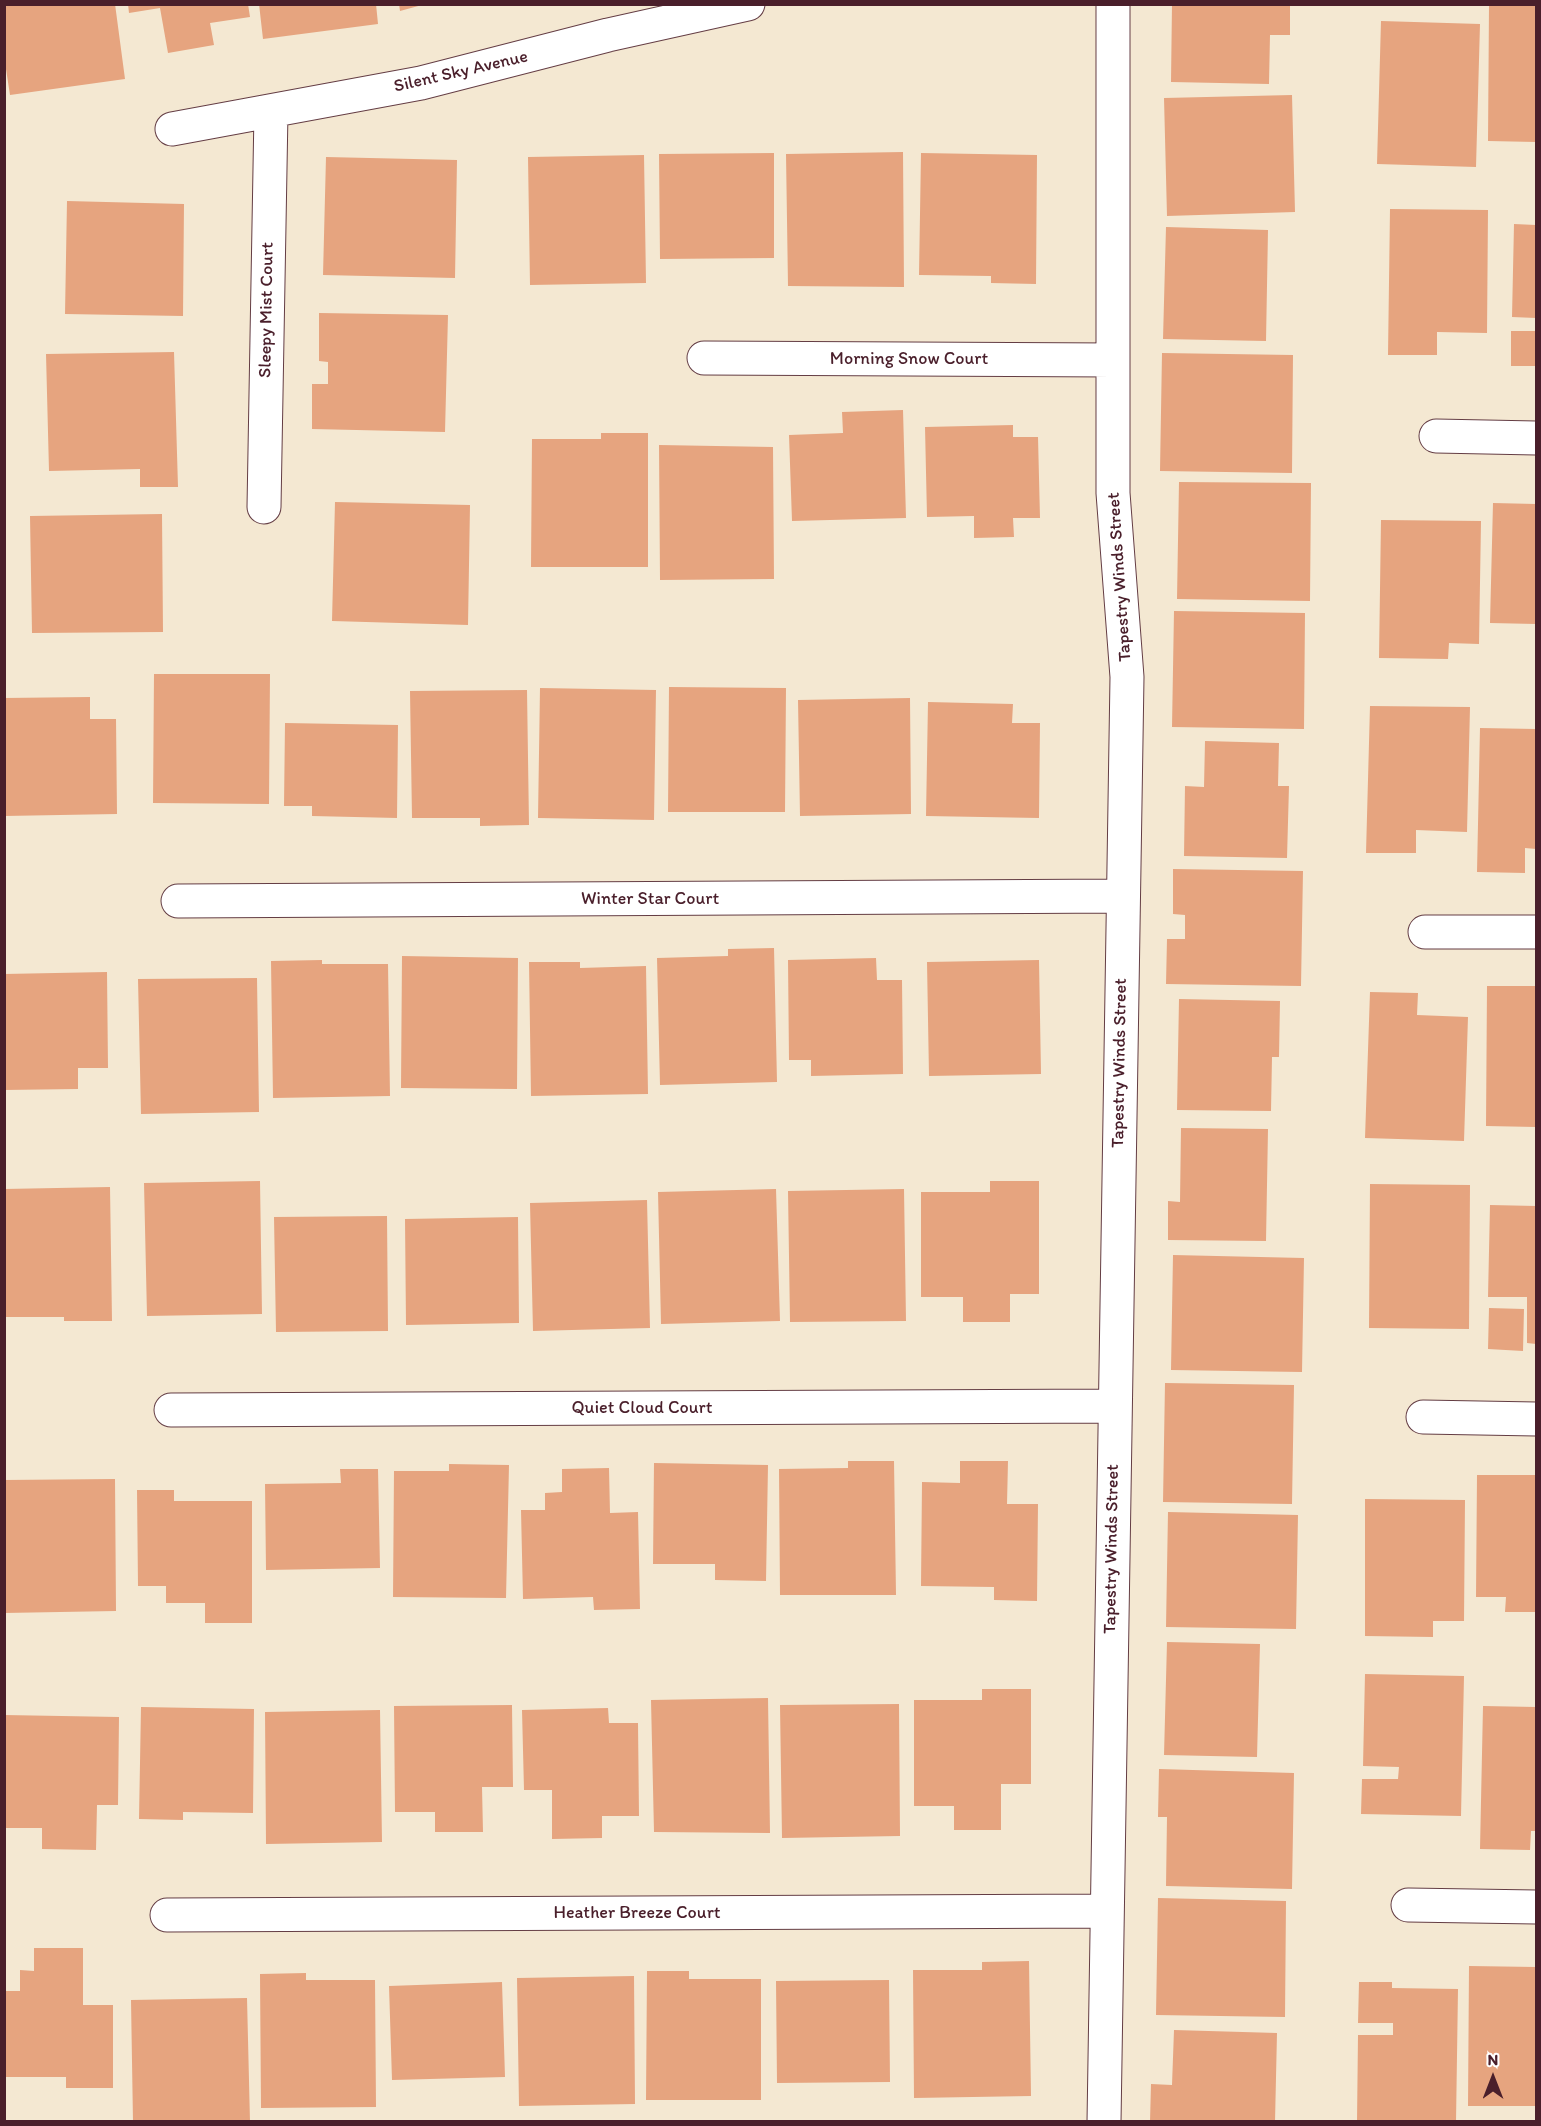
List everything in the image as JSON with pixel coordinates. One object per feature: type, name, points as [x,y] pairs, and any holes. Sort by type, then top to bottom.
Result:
[{"type":"street","name":"Silent Sky Avenue","points":[[172,129],[422,83],[608,35],[748,4]]},
{"type":"street","name":"Tapestry Winds Street","points":[[1104,2121],[1127,677],[1113,493],[1113,4]]},
{"type":"street","name":"Sleepy Mist Court","points":[[264,507],[271,112]]},
{"type":"street","name":"Morning Snow Court","points":[[705,358],[1113,360]]},
{"type":"street","points":[[1436,436],[1536,438]]},
{"type":"street","name":"Winter Star Court","points":[[178,901],[1122,896]]},
{"type":"street","points":[[1425,932],[1536,932]]},
{"type":"street","name":"Quiet Cloud Court","points":[[171,1410],[1114,1406]]},
{"type":"street","points":[[1423,1417],[1536,1419]]},
{"type":"street","points":[[1408,1905],[1536,1907]]},
{"type":"street","name":"Heather Breeze Court","points":[[167,1916],[1107,1911]]},
{"type":"building","points":[[4,4],[115,4],[125,79],[10,95],[4,56]]},
{"type":"building","points":[[128,4],[248,4],[250,17],[210,23],[214,45],[168,53],[160,8],[129,13]]},
{"type":"building","points":[[259,4],[376,4],[378,24],[263,39]]},
{"type":"building","points":[[399,4],[422,4],[422,5],[400,11]]},
{"type":"building","points":[[1172,4],[1290,4],[1290,35],[1270,35],[1269,84],[1171,82]]},
{"type":"building","points":[[1489,5],[1536,5],[1536,142],[1488,141]]},
{"type":"building","points":[[1381,21],[1480,24],[1476,167],[1377,164]]},
{"type":"building","points":[[1292,95],[1295,212],[1167,216],[1164,98]]},
{"type":"building","points":[[903,152],[904,287],[788,286],[786,154]]},
{"type":"building","points":[[774,153],[774,258],[660,259],[659,154]]},
{"type":"building","points":[[921,153],[1037,155],[1036,284],[991,283],[991,276],[919,275]]},
{"type":"building","points":[[644,155],[646,283],[530,285],[528,157]]},
{"type":"building","points":[[326,157],[457,160],[455,278],[323,275]]},
{"type":"building","points":[[67,201],[184,204],[183,316],[65,314]]},
{"type":"building","points":[[1390,209],[1488,210],[1487,333],[1437,332],[1437,355],[1388,355]]},
{"type":"building","points":[[1514,224],[1536,225],[1536,318],[1512,317]]},
{"type":"building","points":[[1166,227],[1268,230],[1266,341],[1163,339]]},
{"type":"building","points":[[319,313],[448,315],[445,432],[312,429],[312,384],[328,384],[328,362],[319,361]]},
{"type":"building","points":[[1511,331],[1536,331],[1536,366],[1511,366]]},
{"type":"building","points":[[174,352],[178,487],[140,487],[140,469],[49,471],[46,354]]},
{"type":"building","points":[[1162,353],[1293,355],[1292,473],[1160,471]]},
{"type":"building","points":[[903,410],[906,518],[792,521],[789,435],[843,433],[842,412]]},
{"type":"building","points":[[1013,425],[1013,437],[1038,437],[1040,518],[1013,518],[1014,537],[974,538],[974,516],[927,517],[925,427]]},
{"type":"building","points":[[601,433],[648,433],[648,567],[531,567],[532,439],[601,439]]},
{"type":"building","points":[[659,445],[773,447],[774,579],[660,580]]},
{"type":"building","points":[[1179,482],[1311,483],[1310,601],[1177,599]]},
{"type":"building","points":[[335,502],[470,505],[468,625],[332,621]]},
{"type":"building","points":[[1493,503],[1536,504],[1536,624],[1490,623]]},
{"type":"building","points":[[162,514],[163,632],[32,633],[30,516]]},
{"type":"building","points":[[1381,520],[1481,521],[1479,644],[1449,643],[1448,659],[1379,658]]},
{"type":"building","points":[[1174,611],[1305,613],[1304,729],[1172,727]]},
{"type":"building","points":[[154,674],[270,674],[269,804],[153,803]]},
{"type":"building","points":[[669,687],[786,688],[785,812],[668,812]]},
{"type":"building","points":[[540,688],[656,690],[654,820],[538,818]]},
{"type":"building","points":[[527,690],[529,825],[480,826],[480,818],[412,818],[410,691]]},
{"type":"building","points":[[90,697],[90,719],[116,719],[117,814],[4,816],[4,698]]},
{"type":"building","points":[[910,698],[911,814],[800,816],[798,700]]},
{"type":"building","points":[[928,702],[1013,704],[1012,723],[1040,723],[1039,818],[926,816]]},
{"type":"building","points":[[1370,706],[1470,707],[1467,832],[1416,830],[1416,853],[1366,853]]},
{"type":"building","points":[[285,723],[398,725],[397,818],[312,816],[312,806],[284,806]]},
{"type":"building","points":[[1480,728],[1536,729],[1536,849],[1525,848],[1525,873],[1477,872]]},
{"type":"building","points":[[1205,741],[1279,743],[1278,786],[1289,786],[1287,858],[1184,856],[1185,786],[1204,787]]},
{"type":"building","points":[[1173,869],[1303,871],[1301,986],[1166,984],[1167,939],[1185,939],[1185,915],[1173,914]]},
{"type":"building","points":[[774,948],[777,1082],[660,1085],[657,958],[728,956],[728,949]]},
{"type":"building","points":[[402,956],[518,958],[517,1089],[401,1088]]},
{"type":"building","points":[[876,958],[877,980],[902,980],[903,1074],[811,1076],[811,1060],[789,1060],[788,960]]},
{"type":"building","points":[[322,960],[322,964],[388,964],[390,1096],[273,1098],[271,961]]},
{"type":"building","points":[[1039,960],[1041,1074],[929,1076],[927,962]]},
{"type":"building","points":[[529,962],[580,962],[580,968],[646,966],[648,1094],[531,1096]]},
{"type":"building","points":[[107,972],[108,1068],[78,1068],[78,1089],[4,1090],[4,974]]},
{"type":"building","points":[[257,978],[259,1112],[141,1114],[138,979]]},
{"type":"building","points":[[1487,986],[1536,986],[1536,1127],[1486,1126]]},
{"type":"building","points":[[1370,992],[1418,993],[1417,1015],[1468,1017],[1464,1141],[1365,1138]]},
{"type":"building","points":[[1179,999],[1280,1001],[1279,1057],[1272,1057],[1271,1111],[1177,1110]]},
{"type":"building","points":[[1181,1128],[1268,1129],[1266,1241],[1168,1240],[1168,1201],[1180,1202]]},
{"type":"building","points":[[260,1181],[262,1314],[147,1316],[144,1183]]},
{"type":"building","points":[[990,1181],[1039,1181],[1039,1294],[1010,1294],[1010,1322],[963,1322],[963,1297],[921,1297],[921,1192],[990,1192]]},
{"type":"building","points":[[1370,1184],[1470,1185],[1469,1329],[1369,1328]]},
{"type":"building","points":[[110,1187],[112,1321],[64,1321],[64,1317],[4,1317],[4,1189]]},
{"type":"building","points":[[776,1189],[780,1321],[661,1324],[658,1192]]},
{"type":"building","points":[[904,1189],[906,1321],[790,1322],[788,1191]]},
{"type":"building","points":[[647,1200],[650,1328],[533,1331],[530,1203]]},
{"type":"building","points":[[1490,1205],[1536,1206],[1536,1344],[1527,1343],[1527,1297],[1488,1297]]},
{"type":"building","points":[[387,1216],[388,1331],[276,1332],[274,1217]]},
{"type":"building","points":[[518,1217],[519,1323],[406,1325],[405,1219]]},
{"type":"building","points":[[1173,1255],[1304,1258],[1302,1372],[1171,1370]]},
{"type":"building","points":[[1489,1308],[1524,1309],[1523,1351],[1488,1349]]},
{"type":"building","points":[[1165,1383],[1294,1385],[1292,1504],[1163,1502]]},
{"type":"building","points":[[848,1461],[894,1461],[896,1595],[780,1595],[779,1469],[848,1468]]},
{"type":"building","points":[[960,1461],[1008,1461],[1007,1504],[1038,1504],[1037,1601],[994,1600],[994,1587],[921,1586],[922,1482],[960,1483]]},
{"type":"building","points":[[654,1463],[768,1465],[766,1581],[715,1580],[715,1564],[653,1564]]},
{"type":"building","points":[[449,1464],[509,1465],[506,1598],[393,1597],[394,1471],[449,1471]]},
{"type":"building","points":[[609,1468],[610,1513],[638,1512],[640,1609],[594,1610],[593,1597],[523,1599],[521,1510],[545,1510],[545,1493],[562,1492],[562,1469]]},
{"type":"building","points":[[340,1469],[378,1469],[380,1568],[266,1570],[265,1484],[341,1483]]},
{"type":"building","points":[[1477,1475],[1536,1475],[1536,1612],[1505,1612],[1506,1597],[1476,1597]]},
{"type":"building","points":[[115,1479],[116,1611],[4,1613],[4,1480]]},
{"type":"building","points":[[137,1490],[174,1490],[174,1501],[252,1501],[252,1623],[205,1623],[205,1603],[166,1603],[166,1586],[138,1586]]},
{"type":"building","points":[[1365,1499],[1465,1500],[1464,1621],[1433,1621],[1433,1637],[1365,1636]]},
{"type":"building","points":[[1168,1512],[1298,1515],[1296,1629],[1166,1627]]},
{"type":"building","points":[[1167,1642],[1260,1644],[1257,1757],[1164,1755]]},
{"type":"building","points":[[1365,1674],[1464,1676],[1461,1816],[1361,1814],[1362,1779],[1398,1779],[1399,1767],[1363,1766]]},
{"type":"building","points":[[982,1689],[1031,1689],[1031,1784],[1001,1784],[1001,1830],[954,1830],[954,1806],[914,1806],[914,1700],[982,1700]]},
{"type":"building","points":[[768,1698],[770,1833],[654,1832],[651,1700]]},
{"type":"building","points":[[899,1704],[900,1836],[782,1838],[780,1705]]},
{"type":"building","points":[[512,1705],[513,1787],[482,1787],[483,1832],[435,1832],[435,1812],[395,1812],[394,1706]]},
{"type":"building","points":[[1483,1706],[1536,1707],[1536,1831],[1531,1831],[1530,1850],[1480,1849]]},
{"type":"building","points":[[141,1707],[254,1709],[253,1813],[183,1812],[183,1820],[139,1819]]},
{"type":"building","points":[[608,1708],[609,1723],[638,1723],[639,1816],[602,1816],[602,1838],[552,1839],[552,1790],[524,1790],[522,1710]]},
{"type":"building","points":[[380,1710],[382,1842],[266,1844],[265,1712]]},
{"type":"building","points":[[4,1715],[119,1717],[118,1805],[97,1805],[96,1850],[42,1849],[42,1828],[4,1828]]},
{"type":"building","points":[[1159,1769],[1294,1773],[1292,1889],[1166,1886],[1167,1817],[1158,1817]]},
{"type":"building","points":[[1158,1898],[1286,1901],[1285,2017],[1156,2015]]},
{"type":"building","points":[[34,1948],[83,1948],[83,2005],[113,2005],[113,2088],[66,2088],[66,2077],[5,2077],[5,1991],[20,1991],[20,1970],[34,1971]]},
{"type":"building","points":[[1029,1961],[1031,2096],[914,2098],[913,1970],[982,1970],[982,1962]]},
{"type":"building","points":[[1469,1966],[1536,1967],[1536,2106],[1468,2106]]},
{"type":"building","points":[[647,1971],[689,1971],[689,1979],[761,1979],[761,2100],[646,2100]]},
{"type":"building","points":[[306,1973],[306,1980],[375,1980],[376,2107],[261,2108],[260,1974]]},
{"type":"building","points":[[634,1976],[635,2104],[519,2106],[517,1978]]},
{"type":"building","points":[[889,1980],[890,2082],[777,2083],[776,1981]]},
{"type":"building","points":[[502,1982],[505,2077],[392,2080],[389,1986]]},
{"type":"building","points":[[1359,1982],[1392,1982],[1392,1988],[1458,1989],[1456,2122],[1357,2122],[1358,2035],[1393,2035],[1393,2023],[1358,2023]]},
{"type":"building","points":[[247,1998],[250,2122],[133,2122],[131,2000]]},
{"type":"building","points":[[1174,2030],[1277,2033],[1275,2122],[1150,2122],[1151,2084],[1172,2085]]}]
